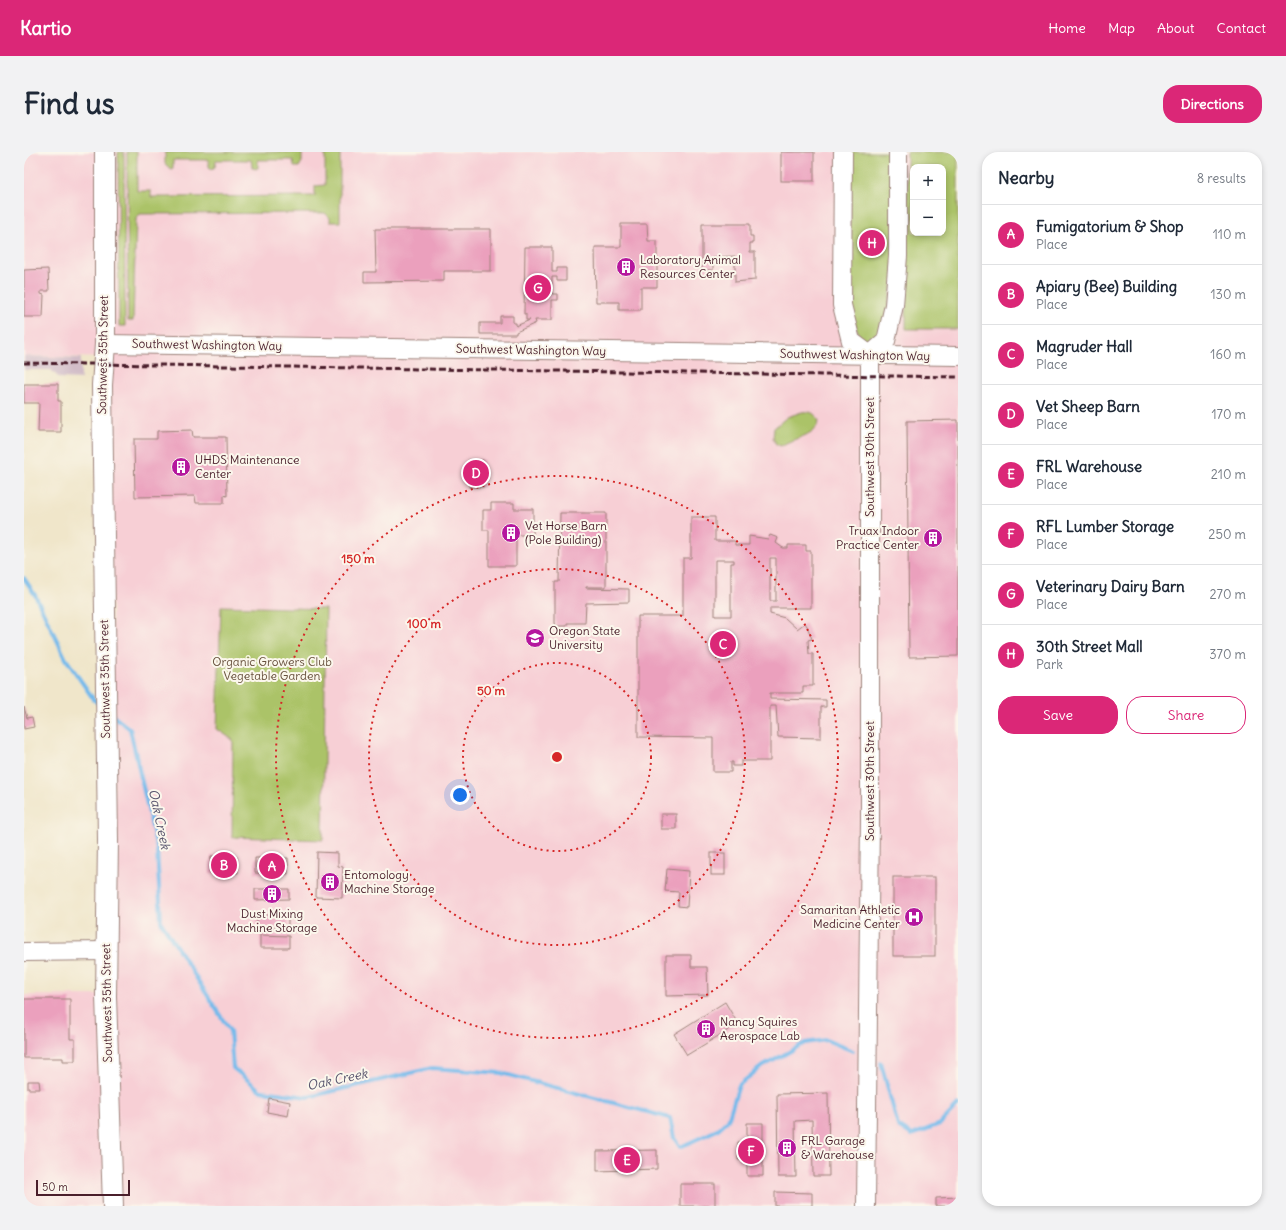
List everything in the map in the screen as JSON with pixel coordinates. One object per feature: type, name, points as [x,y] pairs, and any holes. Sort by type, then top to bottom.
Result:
[{"type":"main road","name":"Southwest 35th Street","points":[[105,152],[105,344],[102,385],[108,840],[106,951],[109,1108],[113,1206]]},
{"type":"street","points":[[843,152],[842,305],[851,341],[870,355],[886,342],[894,305],[898,256],[898,152]]},
{"type":"street","name":"Southwest Washington Way","points":[[105,344],[958,356]]},
{"type":"street","name":"Southwest 30th Street","points":[[866,1206],[870,818],[870,355]]},
{"type":"street","points":[[24,952],[106,951]]},
{"type":"shaded area","name":"Oregon State University","points":[[24,152],[958,152],[958,1206],[24,1206],[24,995],[115,995],[110,358],[24,356]]},
{"type":"shaded area","points":[[24,356],[81,358],[81,379],[59,378],[51,370],[24,370]]},
{"type":"green space","points":[[118,152],[124,152],[125,326],[119,326]]},
{"type":"green space","points":[[127,152],[137,152],[137,191],[151,191],[151,197],[161,197],[315,196],[315,186],[325,185],[325,152],[340,152],[340,222],[330,222],[330,218],[325,213],[140,214],[136,219],[133,321],[128,321]]},
{"type":"green space","points":[[165,152],[302,152],[302,162],[299,167],[294,167],[293,160],[258,160],[258,168],[255,169],[252,167],[251,160],[216,160],[215,167],[212,169],[209,167],[209,160],[173,160],[173,168],[171,169],[165,164]]},
{"type":"green space","points":[[850,152],[895,152],[894,278],[881,340],[862,340],[858,333],[850,307]]},
{"type":"green space","points":[[907,152],[958,152],[958,329],[906,329]]},
{"type":"green space","points":[[802,412],[810,412],[814,414],[819,421],[817,426],[809,434],[781,446],[776,444],[773,438],[774,428],[787,417]]},
{"type":"green space","name":"Organic Growers Club Vegetable Garden","points":[[221,606],[326,609],[323,840],[232,837],[233,740],[217,729]]},
{"type":"building","points":[[781,152],[814,152],[814,181],[781,181]]},
{"type":"building","name":"Laboratory Animal Resources Center","points":[[621,224],[647,224],[648,241],[657,241],[657,287],[641,287],[641,310],[619,310],[619,302],[596,302],[595,247],[621,247]]},
{"type":"building","points":[[702,224],[750,224],[750,236],[753,236],[753,243],[750,243],[750,252],[755,252],[755,280],[735,282],[735,256],[713,257],[713,270],[702,270]]},
{"type":"building","points":[[375,229],[491,229],[491,271],[444,271],[444,281],[364,282],[364,272],[376,272]]},
{"type":"building","points":[[525,247],[552,247],[552,272],[557,272],[557,268],[566,268],[566,281],[557,281],[557,277],[552,277],[552,294],[558,294],[558,300],[552,300],[552,320],[535,320],[536,323],[516,332],[516,334],[480,334],[480,323],[500,323],[500,316],[513,316],[513,323],[516,323],[516,326],[530,320],[526,320],[526,314],[524,314]]},
{"type":"building","points":[[48,269],[49,291],[41,291],[41,294],[44,295],[43,317],[24,317],[24,270]]},
{"type":"building","points":[[24,384],[58,384],[58,401],[61,401],[61,432],[38,432],[39,403],[24,403]]},
{"type":"building","name":"Truax Indoor Practice Center","points":[[958,420],[958,656],[909,657],[907,421]]},
{"type":"building","name":"UHDS Maintenance Center","points":[[192,430],[193,437],[226,437],[227,496],[224,495],[224,503],[196,503],[195,496],[135,497],[134,439],[157,439],[157,431]]},
{"type":"building","points":[[469,460],[483,460],[483,487],[469,487]]},
{"type":"building","name":"Vet Horse Barn (Pole Building)","points":[[491,503],[514,503],[514,509],[533,509],[533,535],[516,535],[516,566],[489,566],[489,530],[483,530],[483,510],[491,510]]},
{"type":"building","points":[[560,513],[606,513],[606,587],[586,588],[629,589],[629,602],[586,603],[585,623],[567,623],[567,626],[556,626],[555,623],[555,582],[559,582]]},
{"type":"building","points":[[691,517],[715,517],[715,541],[735,541],[735,545],[749,545],[749,536],[768,539],[770,535],[778,538],[776,543],[783,548],[788,548],[788,545],[806,545],[806,551],[811,551],[811,608],[770,608],[770,614],[785,618],[797,629],[805,623],[807,626],[812,639],[808,640],[809,654],[813,654],[813,686],[803,686],[803,693],[770,693],[770,699],[826,700],[826,707],[821,707],[821,738],[778,737],[776,706],[770,706],[770,761],[741,761],[741,766],[733,766],[733,762],[731,762],[731,772],[713,772],[713,738],[638,737],[638,616],[683,616],[683,558],[691,558]],"holes":[[[770,558],[776,558],[776,601],[770,601]],[[715,560],[734,560],[734,563],[731,563],[731,616],[715,616]]]},
{"type":"building","points":[[24,707],[27,718],[32,717],[34,727],[24,729]]},
{"type":"building","points":[[661,814],[676,814],[676,829],[661,829]]},
{"type":"building","name":"Entomology Machine Storage","points":[[317,852],[338,853],[338,866],[343,867],[342,898],[316,897]]},
{"type":"building","points":[[711,853],[725,853],[725,875],[711,875]]},
{"type":"building","points":[[211,856],[237,857],[238,873],[210,873]]},
{"type":"building","points":[[255,858],[288,858],[288,874],[255,873]]},
{"type":"building","points":[[667,869],[689,871],[687,907],[678,906],[679,892],[665,891]]},
{"type":"building","name":"Samaritan Athletic Medicine Center","points":[[893,877],[935,877],[935,956],[893,956]]},
{"type":"building","name":"Dust Mixing Machine Storage","points":[[255,889],[289,889],[289,899],[255,900]]},
{"type":"building","points":[[257,915],[288,915],[288,927],[257,927]]},
{"type":"building","points":[[260,935],[289,936],[289,948],[260,948]]},
{"type":"building","points":[[666,955],[691,955],[691,967],[707,967],[708,995],[666,996]]},
{"type":"building","points":[[24,999],[70,999],[70,1039],[75,1039],[75,1061],[63,1061],[63,1058],[24,1058]]},
{"type":"building","name":"Nancy Squires Aerospace Lab","points":[[725,1002],[738,1024],[687,1055],[674,1034]]},
{"type":"building","points":[[28,1081],[39,1081],[40,1089],[28,1089]]},
{"type":"building","name":"FRL Garage & Warehouse","points":[[828,1093],[829,1176],[813,1176],[812,1120],[795,1121],[796,1177],[778,1177],[777,1094]]},
{"type":"building","points":[[269,1098],[290,1102],[288,1116],[267,1112]]},
{"type":"building","points":[[747,1123],[763,1123],[763,1176],[747,1176],[747,1160],[738,1160],[738,1142],[747,1142]]},
{"type":"building","points":[[657,1150],[657,1169],[597,1171],[597,1151]]},
{"type":"building","points":[[680,1184],[715,1184],[715,1206],[680,1206]]},
{"type":"building","points":[[775,1192],[812,1193],[812,1206],[775,1206]]},
{"type":"building","points":[[958,1197],[958,1206],[936,1206],[936,1198]]},
{"type":"waterway","name":"Oak Creek","points":[[24,578],[35,595],[66,659],[94,700],[99,704]]},
{"type":"waterway","name":"Oak Creek","points":[[112,715],[130,729],[157,849],[161,922],[230,1031],[233,1068],[261,1091],[308,1097],[432,1068],[501,1073],[670,1118],[674,1138],[680,1147],[717,1130],[728,1120],[739,1085],[760,1068],[805,1043],[826,1040],[853,1051]]},
{"type":"waterway","name":"Oak Creek","points":[[881,1063],[898,1126],[912,1135],[940,1124],[958,1105]]},
{"type":"railway","points":[[24,363],[958,377]]},
{"type":"place","name":"30th Street Mall","points":[[872,243]]},
{"type":"place","name":"Laboratory Animal Resources Center","points":[[626,267]]},
{"type":"place","name":"Veterinary Dairy Barn","points":[[538,288]]},
{"type":"place","name":"UHDS Maintenance Center","points":[[181,467]]},
{"type":"place","name":"Vet Sheep Barn","points":[[476,473]]},
{"type":"place","name":"Vet Horse Barn (Pole Building)","points":[[511,533]]},
{"type":"place","name":"Truax Indoor Practice Center","points":[[933,538]]},
{"type":"place","name":"Oregon State University","points":[[535,638]]},
{"type":"place","name":"Magruder Hall","points":[[723,644]]},
{"type":"place","name":"Apiary (Bee) Building","points":[[224,865]]},
{"type":"place","name":"Fumigatorium & Shop","points":[[272,866]]},
{"type":"place","name":"Entomology Machine Storage","points":[[330,882]]},
{"type":"place","name":"Dust Mixing Machine Storage","points":[[272,894]]},
{"type":"place","name":"Samaritan Athletic Medicine Center","points":[[914,917]]},
{"type":"place","name":"Nancy Squires Aerospace Lab","points":[[706,1029]]},
{"type":"place","name":"FRL Garage & Warehouse","points":[[787,1148]]},
{"type":"place","name":"RFL Lumber Storage","points":[[751,1151]]},
{"type":"place","name":"FRL Warehouse","points":[[627,1160]]}]
